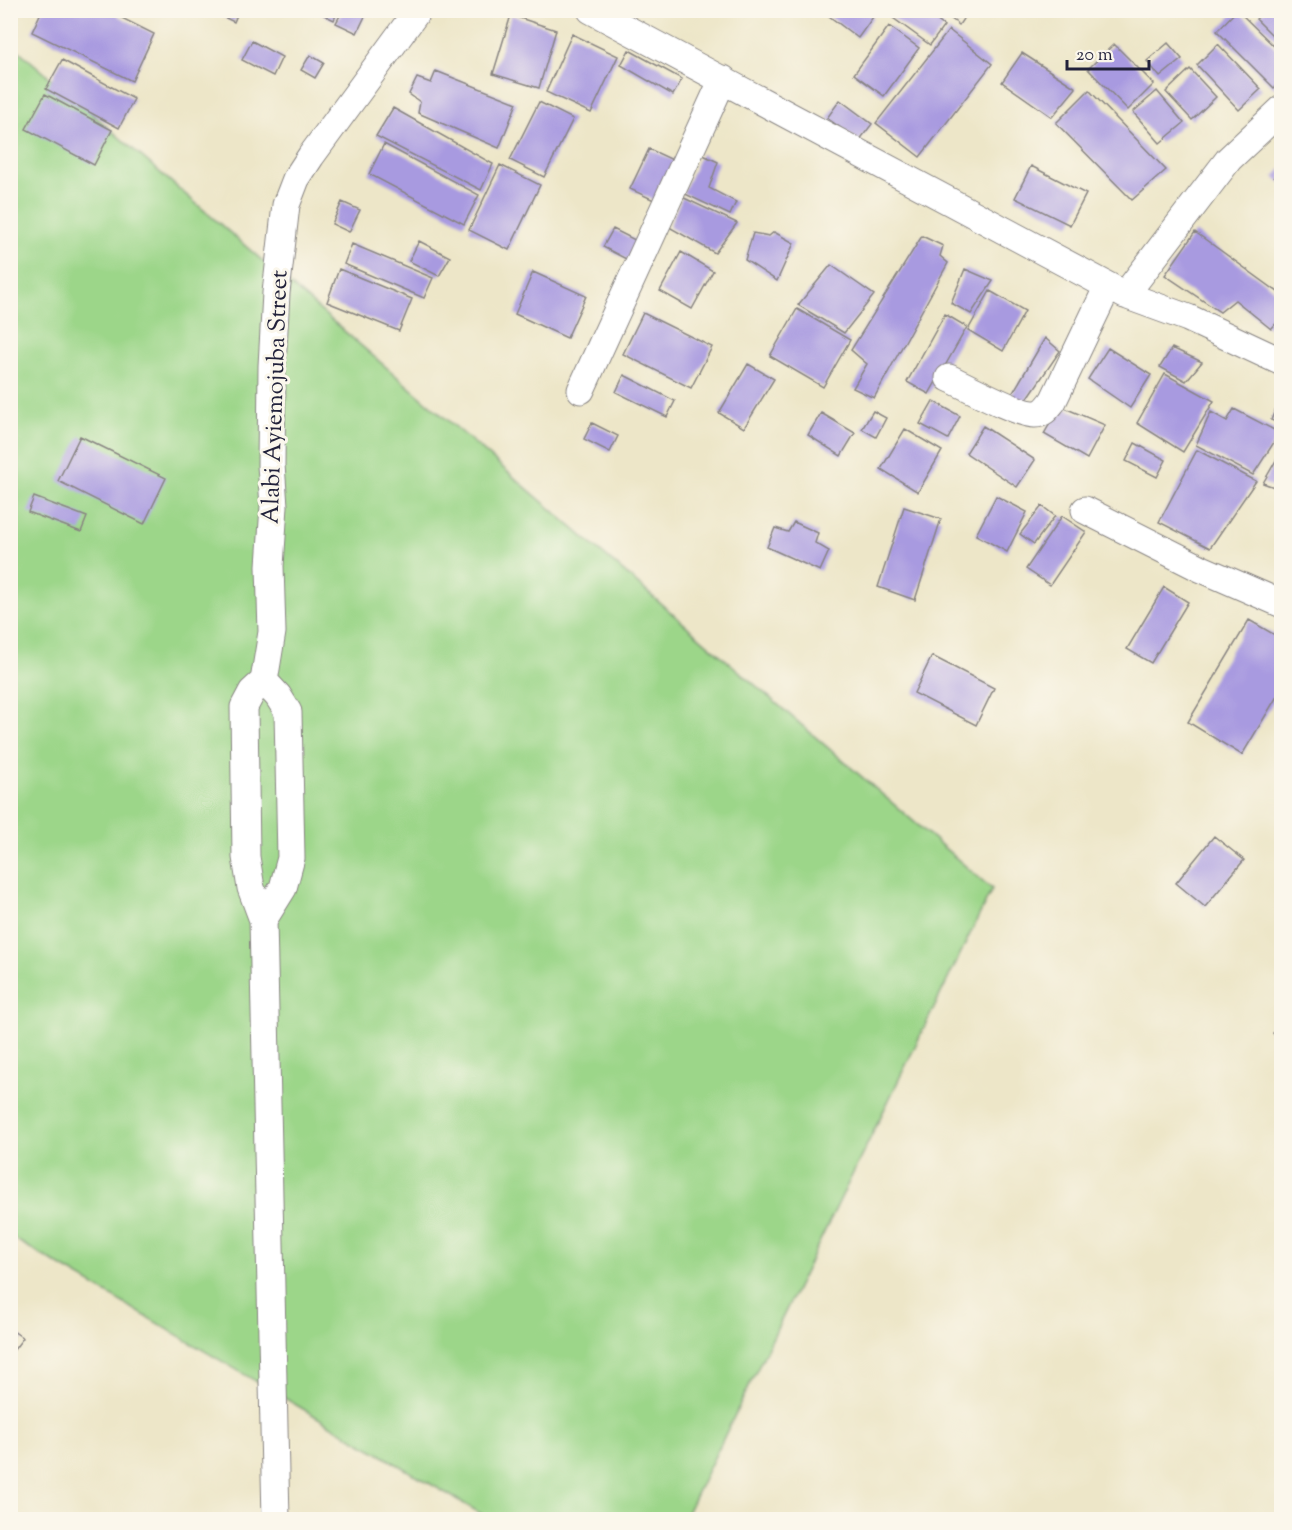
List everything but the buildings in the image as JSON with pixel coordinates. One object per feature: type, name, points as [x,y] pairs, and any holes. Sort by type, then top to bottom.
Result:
[{"type":"street","name":"Alabi Ayiemojuba Street","points":[[264,681],[272,632],[270,566],[274,506],[273,355],[276,293],[286,205],[296,179],[311,156],[418,10]]},
{"type":"street","points":[[591,10],[1116,290],[1188,318],[1281,362]]},
{"type":"street","points":[[581,390],[723,80]]},
{"type":"street","points":[[949,378],[1020,411],[1035,414],[1045,411],[1116,290],[1229,159],[1281,109]]},
{"type":"street","points":[[1085,510],[1202,570],[1281,604]]},
{"type":"street","points":[[263,920],[283,888],[291,858],[288,712],[278,696],[264,681],[252,692],[244,707],[246,857],[251,888],[263,920],[276,1520]]},
{"type":"green space","points":[[11,44],[992,889],[684,1519],[490,1519],[11,1237]]}]
